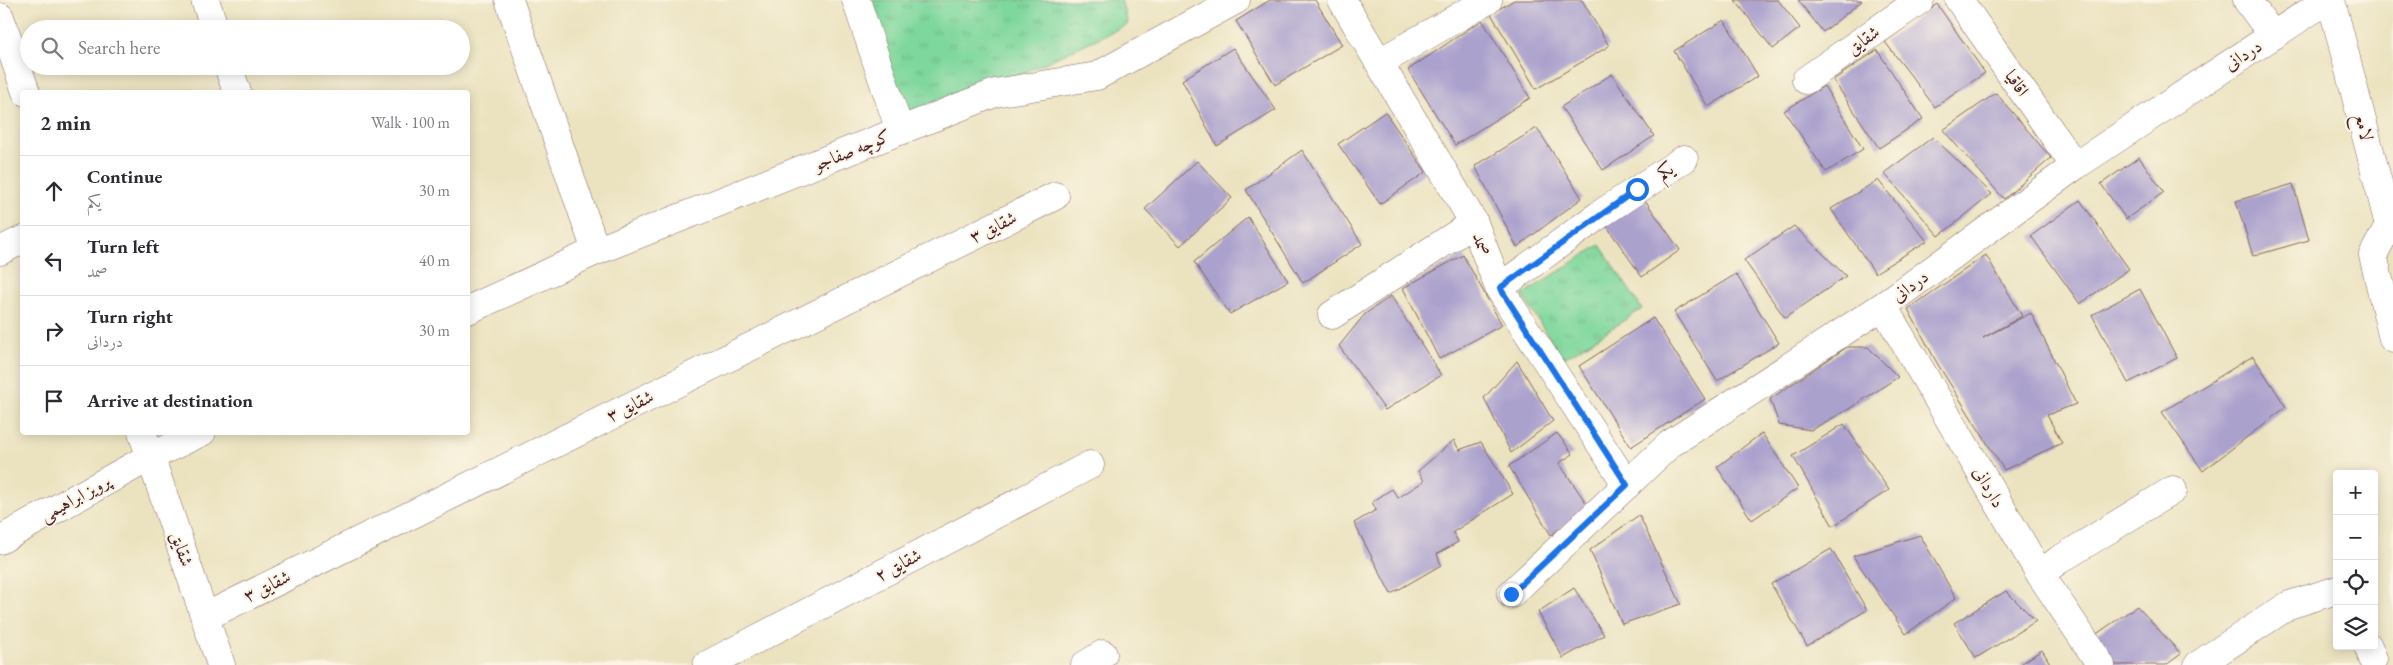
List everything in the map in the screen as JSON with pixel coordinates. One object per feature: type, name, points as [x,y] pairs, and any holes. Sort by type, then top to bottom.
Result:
[{"type":"street","points":[[205,0],[212,20]]},
{"type":"street","points":[[509,0],[596,251]]},
{"type":"street","points":[[856,0],[900,131]]},
{"type":"street","name":"کوچه صفاجو","points":[[470,309],[596,251],[995,93],[1097,76],[1236,0]]},
{"type":"street","name":"صمد","points":[[1342,0],[1474,223],[1500,288],[1627,485]]},
{"type":"street","points":[[1380,62],[1488,0]]},
{"type":"street","name":"شقایق","points":[[1806,80],[1920,0]]},
{"type":"street","name":"اقاقیا","points":[[1959,0],[2075,166]]},
{"type":"street","points":[[2247,0],[2273,36]]},
{"type":"street","name":"دردانی","points":[[1511,594],[1670,444],[1883,306],[2075,166],[2327,0]]},
{"type":"street","name":"لامع","points":[[2332,0],[2390,225],[2373,255],[2393,339]]},
{"type":"street","points":[[0,17],[20,75]]},
{"type":"street","points":[[20,75],[25,90]]},
{"type":"street","points":[[231,75],[236,90]]},
{"type":"street","name":"یکم","points":[[1500,288],[1637,189],[1684,160]]},
{"type":"street","name":"شقایق ۳","points":[[204,617],[1055,196]]},
{"type":"street","points":[[1332,315],[1474,223]]},
{"type":"street","points":[[0,251],[20,241]]},
{"type":"street","name":"داردانی","points":[[1883,306],[2040,574],[2101,665]]},
{"type":"street","points":[[146,445],[189,435]]},
{"type":"street","name":"شقایق","points":[[146,445],[221,665]]},
{"type":"street","name":"پرویز ابراهیمی","points":[[0,540],[146,445]]},
{"type":"street","name":"شقایق ۲","points":[[707,665],[1090,465]]},
{"type":"street","points":[[2040,574],[2059,560],[2173,490]]},
{"type":"street","points":[[2198,665],[2289,605],[2333,591]]},
{"type":"green space","points":[[856,0],[1121,0],[1128,24],[900,131]]},
{"type":"green space","points":[[1600,245],[1642,309],[1563,359],[1522,295]]},
{"type":"building","points":[[1270,0],[1315,0],[1342,45],[1275,85],[1236,21]]},
{"type":"building","points":[[1514,0],[1582,0],[1609,46],[1536,89],[1491,14]]},
{"type":"building","points":[[1735,0],[1778,0],[1800,28],[1773,49]]},
{"type":"building","points":[[1798,0],[1861,0],[1862,1],[1823,32]]},
{"type":"building","points":[[1937,4],[1985,73],[1935,107],[1885,42]]},
{"type":"building","points":[[1482,20],[1530,98],[1455,145],[1408,70]]},
{"type":"building","points":[[1724,20],[1758,76],[1708,107],[1674,51]]},
{"type":"building","points":[[1233,48],[1276,110],[1217,146],[1182,80]]},
{"type":"building","points":[[1877,50],[1923,119],[1879,148],[1833,80]]},
{"type":"building","points":[[1612,74],[1654,136],[1603,170],[1561,107]]},
{"type":"building","points":[[1824,86],[1863,149],[1826,172],[1784,111]]},
{"type":"building","points":[[1996,93],[2051,158],[2004,199],[1943,130]]},
{"type":"building","points":[[1385,112],[1426,172],[1380,204],[1338,144]]},
{"type":"building","points":[[1537,128],[1582,198],[1517,247],[1475,166]]},
{"type":"building","points":[[1933,137],[1992,194],[1939,236],[1884,173]]},
{"type":"building","points":[[1302,150],[1362,244],[1303,283],[1246,190]]},
{"type":"building","points":[[2139,157],[2164,192],[2126,219],[2101,184]]},
{"type":"building","points":[[1197,161],[1232,198],[1180,246],[1145,209]]},
{"type":"building","points":[[1878,180],[1927,241],[1875,273],[1831,209]]},
{"type":"building","points":[[2293,184],[2309,240],[2253,256],[2236,201]]},
{"type":"building","points":[[1637,189],[1680,250],[1642,277],[1599,215]]},
{"type":"building","points":[[2080,200],[2129,269],[2080,304],[2031,236]]},
{"type":"building","points":[[1248,217],[1288,281],[1230,314],[1194,262]]},
{"type":"building","points":[[1794,226],[1846,276],[1785,318],[1744,260]]},
{"type":"building","points":[[1463,255],[1502,325],[1439,359],[1403,288]]},
{"type":"building","points":[[1986,255],[2022,316],[1983,338],[2031,313],[2076,404],[2047,415],[2062,443],[2004,470],[1937,363],[1908,309]]},
{"type":"building","points":[[1736,274],[1779,343],[1717,381],[1674,312]]},
{"type":"building","points":[[2140,289],[2177,358],[2128,383],[2092,315]]},
{"type":"building","points":[[1391,296],[1441,375],[1385,410],[1339,346],[1365,314]]},
{"type":"building","points":[[1653,318],[1705,399],[1631,447],[1579,366]]},
{"type":"building","points":[[1847,347],[1868,347],[1898,377],[1849,409],[1811,430],[1779,425],[1770,399]]},
{"type":"building","points":[[2253,356],[2286,407],[2203,471],[2162,412]]},
{"type":"building","points":[[1517,361],[1553,421],[1511,453],[1484,398]]},
{"type":"building","points":[[1844,424],[1889,490],[1833,526],[1793,456]]},
{"type":"building","points":[[1557,433],[1573,454],[1559,463],[1589,507],[1551,535],[1509,466]]},
{"type":"building","points":[[1762,433],[1798,488],[1752,520],[1717,467]]},
{"type":"building","points":[[1454,440],[1459,450],[1481,442],[1513,494],[1453,532],[1458,542],[1437,554],[1441,565],[1391,594],[1354,523],[1376,510],[1372,502],[1392,489],[1398,498],[1424,481],[1418,471]]},
{"type":"building","points":[[1639,515],[1681,604],[1622,624],[1590,550]]},
{"type":"building","points":[[1920,535],[1956,598],[1906,634],[1853,556]]},
{"type":"building","points":[[1831,549],[1867,610],[1807,646],[1771,584]]},
{"type":"building","points":[[1574,588],[1604,635],[1563,658],[1538,612]]},
{"type":"building","points":[[2006,591],[2036,621],[1976,658],[1954,623]]},
{"type":"building","points":[[2137,606],[2181,654],[2166,665],[2116,665],[2095,635]]},
{"type":"building","points":[[2042,650],[2051,665],[2019,665]]},
{"type":"route","points":[[1511,594],[1627,485],[1500,288],[1637,189]]}]
